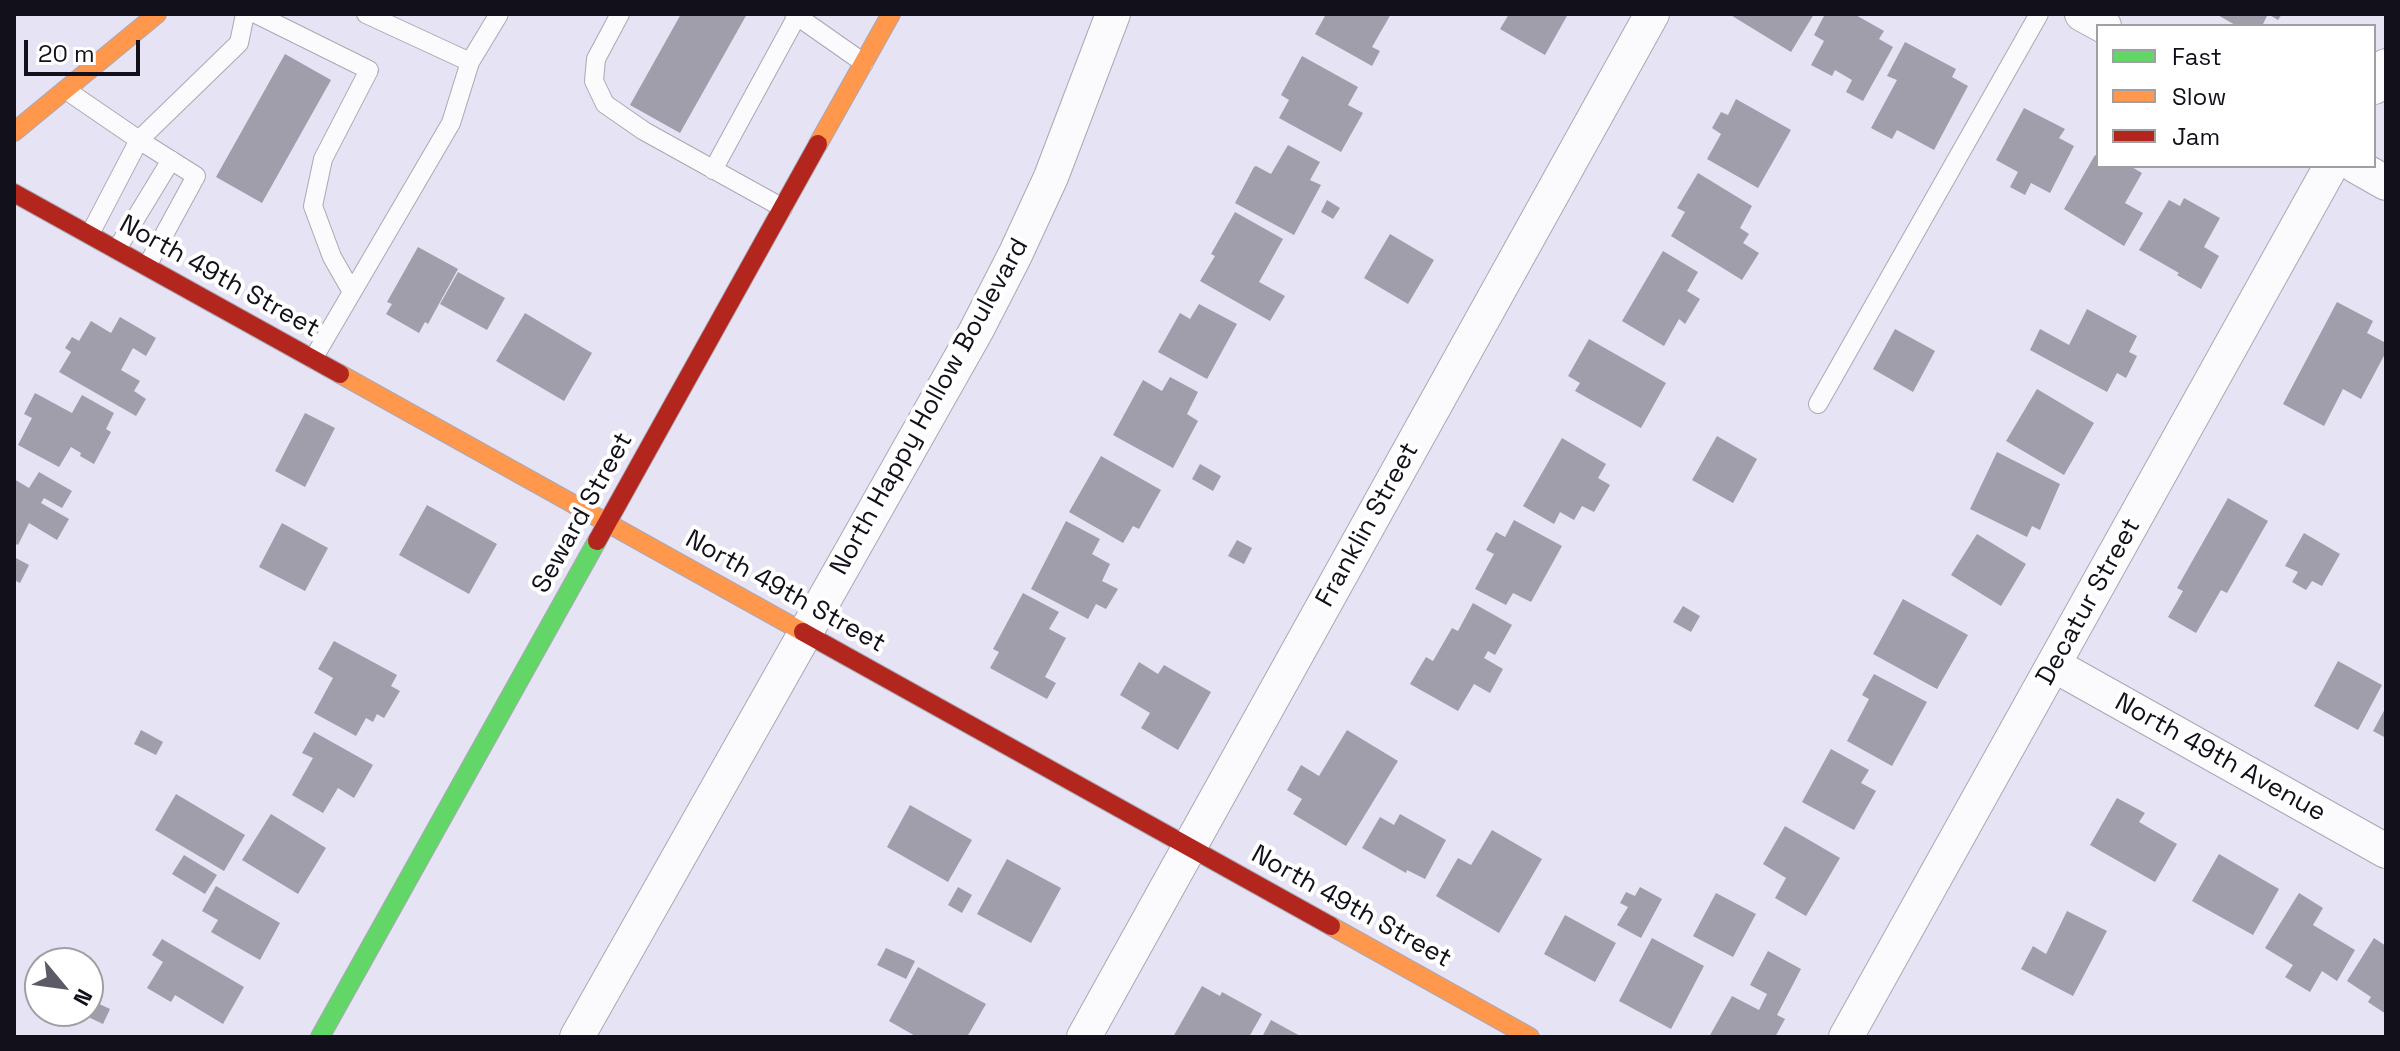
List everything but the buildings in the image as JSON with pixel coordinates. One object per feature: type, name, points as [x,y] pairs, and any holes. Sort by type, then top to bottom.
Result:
[{"type":"street","points":[[14,132],[157,14]]},
{"type":"street","name":"Seward Street","points":[[320,1037],[891,14]]},
{"type":"street","name":"North Happy Hollow Boulevard","points":[[577,1037],[976,331],[1051,177],[1113,14]]},
{"type":"street","name":"Franklin Street","points":[[1084,1037],[1652,14]]},
{"type":"street","points":[[2082,14],[2100,24]]},
{"type":"street","points":[[2376,84],[2386,66]]},
{"type":"street","name":"Decatur Street","points":[[1846,1037],[2330,168]]},
{"type":"street","points":[[2360,168],[2386,183]]},
{"type":"street","name":"North 49th Street","points":[[18,203],[90,234],[1530,1037]]},
{"type":"street","name":"North 49th Avenue","points":[[2054,665],[2386,851]]},
{"type":"lane","points":[[90,234],[139,140],[239,43],[245,14]]},
{"type":"lane","points":[[256,14],[369,70],[323,159],[313,206],[332,257],[352,292]]},
{"type":"lane","points":[[366,14],[470,62]]},
{"type":"lane","points":[[313,359],[451,123],[470,62],[499,14]]},
{"type":"lane","points":[[620,14],[596,59],[594,81],[605,104],[644,131],[783,208]]},
{"type":"lane","points":[[1818,404],[2039,14]]},
{"type":"lane","points":[[713,170],[796,15],[864,63]]},
{"type":"lane","points":[[65,89],[196,176],[147,266]]},
{"type":"lane","points":[[117,249],[171,160]]},
{"type":"traffic: fast","points":[[320,1037],[597,541]]},
{"type":"traffic: slow","points":[[14,132],[157,14]]},
{"type":"traffic: slow","points":[[818,144],[891,14]]},
{"type":"traffic: slow","points":[[340,374],[803,632]]},
{"type":"traffic: slow","points":[[1331,926],[1530,1037]]},
{"type":"traffic: jam","points":[[597,541],[818,144]]},
{"type":"traffic: jam","points":[[14,193],[340,374]]},
{"type":"traffic: jam","points":[[803,632],[1331,926]]}]
